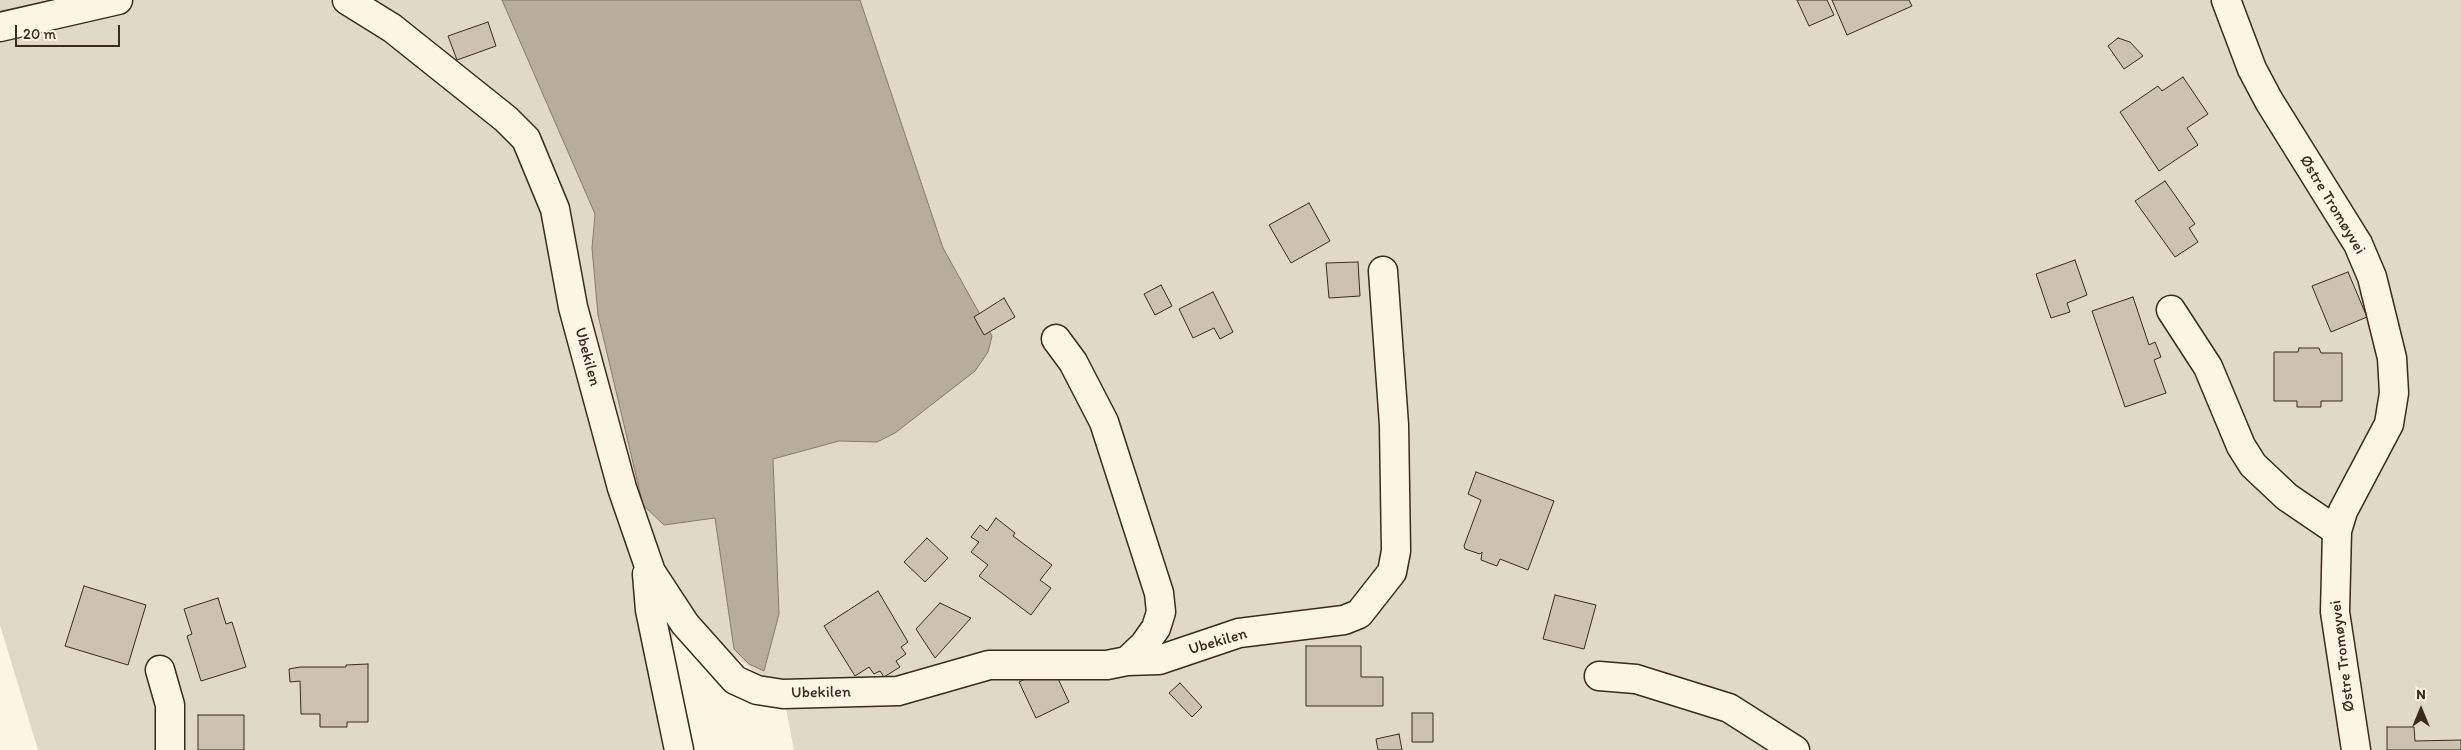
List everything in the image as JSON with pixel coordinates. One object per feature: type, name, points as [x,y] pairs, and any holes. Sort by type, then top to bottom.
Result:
[{"type":"street","points":[[0,27],[118,0]]},
{"type":"street","name":"Ubekilen","points":[[347,0],[400,34],[506,119],[526,139],[556,209],[573,307],[622,488],[651,572],[685,624],[735,680],[757,690],[783,694],[898,691],[989,664],[1107,665],[1127,661],[1159,660],[1238,633],[1344,620],[1359,614],[1392,572],[1396,551],[1394,425],[1382,271]]},
{"type":"street","name":"Østre Tromøyvei","points":[[2226,0],[2252,69],[2358,244],[2372,277],[2392,358],[2394,393],[2389,424],[2343,511],[2336,531],[2335,612],[2356,750]]},
{"type":"street","points":[[2171,310],[2208,367],[2241,446],[2253,465],[2287,497],[2336,531]]},
{"type":"street","points":[[1056,339],[1073,362],[1104,422],[1158,593],[1161,612],[1156,628],[1144,645],[1127,661]]},
{"type":"street","points":[[651,572],[647,574],[650,610],[679,750]]},
{"type":"street","points":[[160,670],[170,706],[170,750]]},
{"type":"street","points":[[1599,676],[1636,678],[1728,708],[1794,750]]},
{"type":"shaded area","points":[[0,0],[502,0],[595,214],[592,248],[598,315],[643,505],[664,525],[715,518],[734,649],[764,671],[779,614],[773,459],[839,441],[877,442],[991,337],[943,248],[860,0],[2461,0],[2461,750],[794,750],[786,709],[749,667],[676,615],[660,720],[664,750],[38,750],[0,625]]},
{"type":"shaded area","points":[[502,0],[860,0],[943,248],[992,336],[988,352],[975,371],[895,433],[877,442],[839,441],[773,459],[779,614],[764,671],[749,664],[734,649],[715,518],[664,525],[643,505],[598,315],[592,248],[595,214]]},
{"type":"building","points":[[1797,0],[1827,0],[1834,15],[1809,26]]},
{"type":"building","points":[[1832,0],[1909,0],[1912,6],[1847,35]]},
{"type":"building","points":[[488,22],[496,46],[457,60],[448,36]]},
{"type":"building","points":[[2118,38],[2130,42],[2143,56],[2124,69],[2108,46]]},
{"type":"building","points":[[2183,77],[2208,114],[2187,128],[2198,145],[2159,171],[2120,112],[2158,86],[2162,91]]},
{"type":"building","points":[[2165,181],[2195,224],[2189,228],[2198,242],[2175,257],[2135,201]]},
{"type":"building","points":[[1309,203],[1330,241],[1291,263],[1269,225]]},
{"type":"building","points":[[2075,260],[2087,295],[2067,303],[2070,312],[2051,318],[2036,274]]},
{"type":"building","points":[[1358,262],[1360,296],[1329,298],[1326,263]]},
{"type":"building","points":[[2348,272],[2367,317],[2331,332],[2312,286]]},
{"type":"building","points":[[1161,285],[1172,306],[1155,315],[1144,294]]},
{"type":"building","points":[[1213,292],[1233,332],[1220,339],[1214,328],[1193,338],[1179,309]]},
{"type":"building","points":[[2133,297],[2149,345],[2155,342],[2161,357],[2154,360],[2166,393],[2125,407],[2092,311]]},
{"type":"building","points":[[1004,298],[1015,317],[984,335],[974,317]]},
{"type":"building","points":[[2299,348],[2319,348],[2321,353],[2342,353],[2342,401],[2321,401],[2321,407],[2297,407],[2297,401],[2274,401],[2274,352],[2298,352]]},
{"type":"building","points":[[1476,472],[1554,501],[1528,570],[1500,559],[1497,566],[1481,560],[1482,552],[1480,554],[1465,549],[1464,546],[1481,500],[1468,494]]},
{"type":"building","points":[[996,518],[1015,533],[1013,536],[1052,565],[1040,580],[1051,588],[1031,615],[979,576],[988,565],[971,552],[979,542],[971,537],[980,525],[987,531]]},
{"type":"building","points":[[927,538],[948,558],[925,582],[904,562]]},
{"type":"building","points":[[84,586],[146,605],[128,665],[65,646]]},
{"type":"building","points":[[878,591],[908,642],[901,647],[906,654],[896,661],[900,667],[884,677],[880,671],[874,674],[869,667],[855,676],[824,626]]},
{"type":"building","points":[[1555,595],[1596,605],[1584,649],[1543,639]]},
{"type":"building","points":[[218,598],[226,624],[232,622],[246,667],[201,681],[187,636],[192,634],[184,609]]},
{"type":"building","points":[[940,603],[971,618],[935,658],[916,629]]},
{"type":"building","points":[[1306,646],[1361,646],[1361,677],[1383,677],[1383,706],[1306,706]]},
{"type":"building","points":[[368,664],[368,722],[347,722],[347,727],[320,727],[320,714],[301,714],[300,681],[290,682],[289,669],[300,667],[346,667],[346,665]]},
{"type":"building","points":[[1052,666],[1069,702],[1036,718],[1019,682]]},
{"type":"building","points":[[1180,683],[1202,707],[1192,717],[1169,693]]},
{"type":"building","points":[[1412,713],[1433,713],[1433,742],[1412,742]]},
{"type":"building","points":[[198,715],[244,715],[244,750],[198,750]]},
{"type":"building","points":[[2387,727],[2414,727],[2415,741],[2461,740],[2461,750],[2387,750]]},
{"type":"building","points":[[1399,734],[1402,750],[1378,750],[1376,739]]}]
